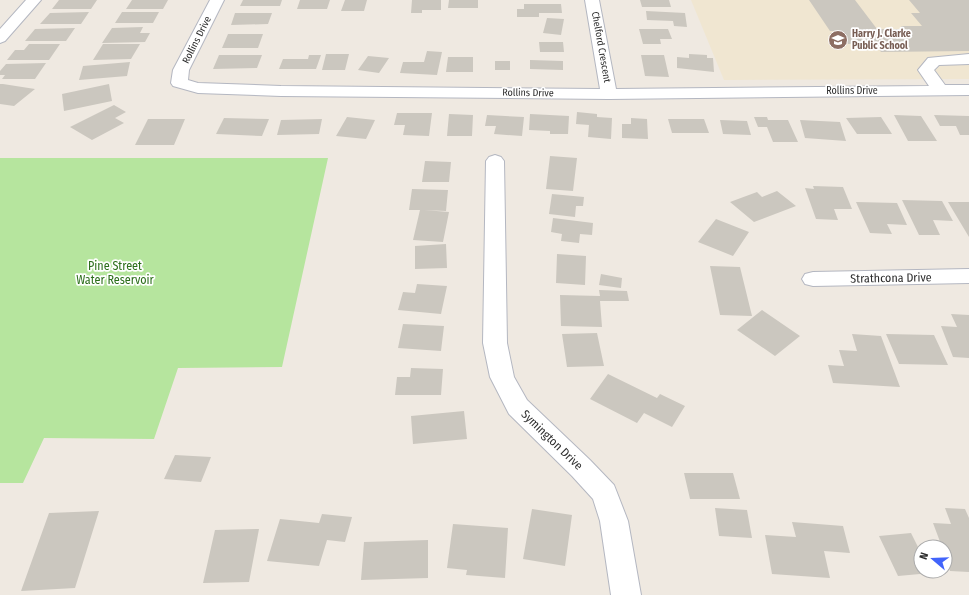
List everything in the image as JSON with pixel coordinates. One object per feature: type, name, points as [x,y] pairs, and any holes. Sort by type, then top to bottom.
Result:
[{"type":"street","points":[[0,38],[34,0]]},
{"type":"street","name":"Rollins Drive","points":[[217,0],[181,70],[179,83],[198,88],[281,91],[609,94],[969,90]]},
{"type":"street","name":"Chelford Crescent","points":[[592,0],[609,94]]},
{"type":"street","points":[[940,90],[926,70],[934,61],[969,59]]},
{"type":"street","name":"Symington Drive","points":[[495,161],[495,343],[502,377],[518,407],[581,468],[604,493],[614,521],[626,595]]},
{"type":"street","name":"Strathcona Drive","points":[[813,279],[969,276]]},
{"type":"shaded area","name":"Harry J. Clarke Public School","points":[[691,0],[969,0],[969,79],[724,80]]},
{"type":"green space","name":"Pine Street Water Reservoir","points":[[0,158],[328,158],[282,367],[178,368],[154,439],[44,438],[23,483],[0,483]]},
{"type":"building","points":[[59,0],[97,0],[91,9],[52,9]]},
{"type":"building","points":[[132,0],[168,0],[163,9],[126,9]]},
{"type":"building","points":[[243,0],[282,0],[280,6],[240,6]]},
{"type":"building","points":[[300,0],[330,0],[327,9],[297,9]]},
{"type":"building","points":[[345,0],[367,0],[364,11],[341,11]]},
{"type":"building","points":[[412,0],[441,0],[441,10],[422,10],[422,13],[411,13]]},
{"type":"building","points":[[449,0],[478,0],[478,8],[448,8]]},
{"type":"building","points":[[640,0],[669,0],[671,7],[642,7]]},
{"type":"building","points":[[809,0],[855,0],[877,29],[904,29],[901,26],[922,26],[911,13],[920,13],[909,0],[969,0],[969,51],[881,52],[874,43],[848,44],[839,31],[830,31]]},
{"type":"building","points":[[524,4],[561,4],[562,13],[539,13],[539,17],[517,17],[517,9],[524,9]]},
{"type":"building","points":[[646,11],[685,13],[687,27],[674,26],[673,21],[647,20]]},
{"type":"building","points":[[89,12],[81,24],[40,24],[50,13]]},
{"type":"building","points":[[122,12],[159,12],[153,23],[115,23]]},
{"type":"building","points":[[235,13],[272,13],[268,24],[231,25]]},
{"type":"building","points":[[547,18],[564,19],[561,35],[543,33]]},
{"type":"building","points":[[143,27],[140,33],[150,33],[145,42],[102,43],[112,28]]},
{"type":"building","points":[[75,28],[66,41],[25,41],[35,29]]},
{"type":"building","points":[[639,29],[668,29],[672,39],[660,39],[661,44],[643,44]]},
{"type":"building","points":[[228,34],[263,34],[258,48],[222,48]]},
{"type":"building","points":[[539,42],[563,42],[564,52],[540,52]]},
{"type":"building","points":[[29,44],[60,44],[49,60],[7,60],[15,50],[24,50]]},
{"type":"building","points":[[103,44],[140,44],[131,59],[93,60]]},
{"type":"building","points":[[427,51],[442,52],[437,75],[400,73],[403,62],[424,62]]},
{"type":"building","points":[[326,54],[349,54],[345,70],[322,70]]},
{"type":"building","points":[[689,54],[707,55],[707,58],[713,58],[714,72],[677,68],[677,57],[689,58]]},
{"type":"building","points":[[219,55],[262,55],[257,68],[213,69]]},
{"type":"building","points":[[309,55],[321,55],[316,69],[279,69],[283,59],[308,59]]},
{"type":"building","points":[[641,55],[664,55],[669,77],[645,76]]},
{"type":"building","points":[[368,56],[389,58],[379,73],[358,70]]},
{"type":"building","points":[[448,57],[473,57],[473,72],[446,72]]},
{"type":"building","points":[[530,60],[563,61],[563,70],[530,69]]},
{"type":"building","points":[[495,61],[510,61],[510,70],[495,70]]},
{"type":"building","points":[[130,62],[127,76],[79,80],[83,66]]},
{"type":"building","points":[[46,63],[35,79],[2,79],[5,75],[0,75],[0,71],[6,64]]},
{"type":"building","points":[[0,84],[35,89],[14,106],[0,104]]},
{"type":"building","points":[[109,84],[112,101],[64,111],[62,94]]},
{"type":"building","points":[[114,105],[126,112],[115,118],[124,123],[92,140],[70,127]]},
{"type":"building","points":[[577,112],[597,114],[597,117],[612,118],[611,139],[588,137],[589,125],[576,124]]},
{"type":"building","points":[[397,113],[432,113],[429,136],[403,135],[405,125],[394,125]]},
{"type":"building","points":[[449,114],[473,115],[472,136],[447,136]]},
{"type":"building","points":[[530,114],[569,116],[568,134],[550,134],[550,131],[529,130]]},
{"type":"building","points":[[487,115],[524,117],[522,136],[494,134],[496,126],[485,126]]},
{"type":"building","points":[[894,115],[921,116],[937,141],[908,141]]},
{"type":"building","points":[[934,115],[969,116],[969,135],[960,135],[956,126],[940,126]]},
{"type":"building","points":[[347,117],[375,120],[366,139],[336,136]]},
{"type":"building","points":[[754,117],[767,117],[768,120],[788,120],[798,142],[773,142],[767,127],[758,127]]},
{"type":"building","points":[[881,117],[892,134],[857,134],[846,118]]},
{"type":"building","points":[[224,118],[269,119],[262,136],[216,134]]},
{"type":"building","points":[[631,118],[647,119],[648,139],[622,138],[622,124],[631,124]]},
{"type":"building","points":[[148,119],[185,119],[174,145],[135,145]]},
{"type":"building","points":[[322,119],[319,134],[277,135],[281,120]]},
{"type":"building","points":[[668,119],[704,119],[709,133],[672,133]]},
{"type":"building","points":[[720,120],[747,121],[751,135],[723,134]]},
{"type":"building","points":[[800,120],[840,122],[846,141],[805,138]]},
{"type":"building","points":[[550,156],[577,158],[573,191],[546,189]]},
{"type":"building","points":[[425,161],[451,162],[449,182],[422,182]]},
{"type":"building","points":[[813,186],[843,187],[852,209],[834,209],[838,220],[816,219],[805,188],[814,189]]},
{"type":"building","points":[[412,189],[448,190],[446,211],[424,210],[449,212],[443,242],[413,240],[420,210],[409,210]]},
{"type":"building","points":[[777,191],[796,206],[754,222],[730,202],[757,192],[762,197]]},
{"type":"building","points":[[552,194],[584,197],[583,206],[576,206],[575,217],[549,214]]},
{"type":"building","points":[[902,200],[942,201],[953,221],[933,220],[940,235],[919,235]]},
{"type":"building","points":[[856,202],[897,203],[907,225],[887,224],[892,234],[870,233]]},
{"type":"building","points":[[948,202],[969,202],[969,237]]},
{"type":"building","points":[[553,218],[593,223],[592,235],[580,234],[579,243],[561,241],[562,234],[551,232]]},
{"type":"building","points":[[716,219],[749,232],[733,256],[698,242]]},
{"type":"building","points":[[446,244],[447,268],[415,269],[415,246]]},
{"type":"building","points":[[557,254],[586,256],[585,285],[556,283]]},
{"type":"building","points":[[710,266],[740,267],[752,316],[720,315]]},
{"type":"building","points":[[601,274],[622,278],[621,288],[599,285]]},
{"type":"building","points":[[417,284],[447,286],[441,314],[398,310],[403,292],[415,293]]},
{"type":"building","points":[[599,290],[627,291],[629,301],[600,301],[602,327],[561,326],[560,295],[600,296]]},
{"type":"building","points":[[762,310],[800,336],[775,356],[737,330]]},
{"type":"building","points":[[951,314],[969,315],[969,358],[953,357],[941,326],[957,327]]},
{"type":"building","points":[[403,324],[444,326],[441,351],[398,348]]},
{"type":"building","points":[[597,333],[604,366],[567,367],[562,334]]},
{"type":"building","points":[[852,334],[881,336],[900,387],[833,383],[828,365],[844,366],[839,350],[857,351]]},
{"type":"building","points":[[886,334],[934,335],[948,365],[899,364]]},
{"type":"building","points":[[411,368],[443,369],[441,395],[395,395],[397,377],[410,377]]},
{"type":"building","points":[[608,374],[657,398],[660,394],[685,406],[672,427],[644,413],[637,423],[590,399]]},
{"type":"building","points":[[464,411],[467,439],[413,444],[411,416]]},
{"type":"building","points":[[175,455],[211,457],[201,482],[164,479]]},
{"type":"building","points":[[684,473],[733,473],[740,499],[690,499]]},
{"type":"building","points":[[715,508],[747,510],[752,538],[719,536]]},
{"type":"building","points":[[945,508],[965,509],[969,518],[969,572],[953,571],[953,539],[939,539],[933,523],[951,524]]},
{"type":"building","points":[[532,509],[572,515],[565,566],[523,559]]},
{"type":"building","points":[[99,511],[75,588],[21,591],[49,513]]},
{"type":"building","points":[[322,514],[352,517],[345,542],[327,540],[319,566],[267,561],[280,519],[319,523]]},
{"type":"building","points":[[792,522],[843,526],[850,553],[824,551],[830,578],[772,574],[765,535],[796,537]]},
{"type":"building","points":[[453,524],[508,528],[505,578],[466,575],[467,570],[447,568]]},
{"type":"building","points":[[259,529],[249,582],[203,583],[215,530]]},
{"type":"building","points":[[911,533],[914,539],[913,575],[898,576],[879,536]]},
{"type":"building","points":[[428,540],[428,578],[361,580],[364,542]]},
{"type":"place","name":"Harry J. Clarke Public School","points":[[838,40]]}]
